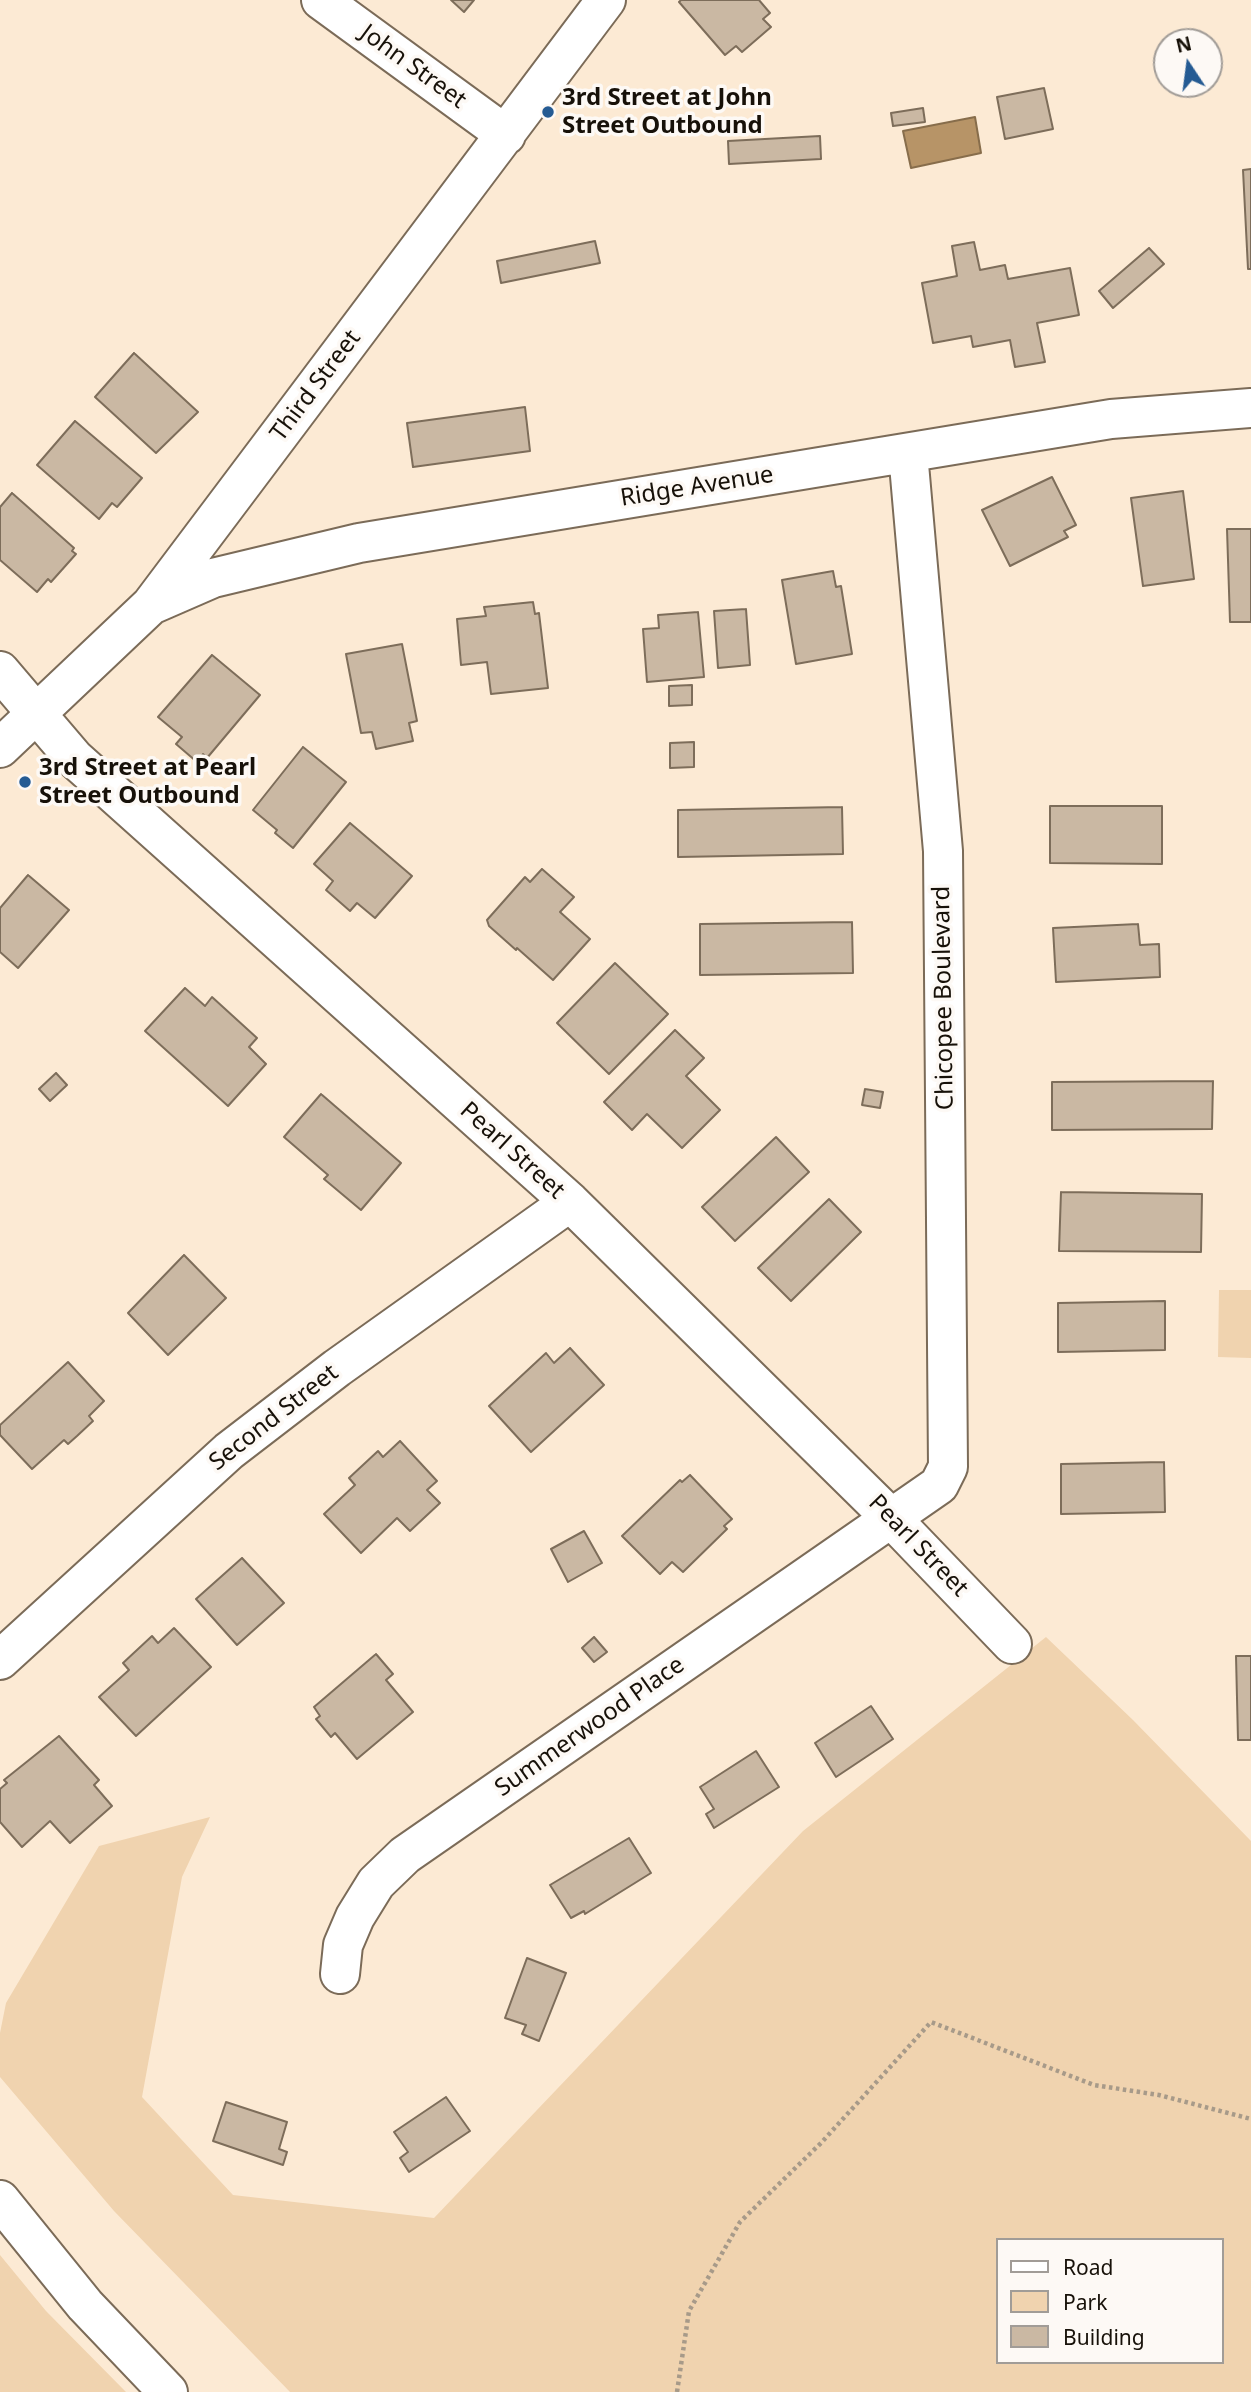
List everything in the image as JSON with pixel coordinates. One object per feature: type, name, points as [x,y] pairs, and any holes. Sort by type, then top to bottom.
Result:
[{"type":"street","name":"John Street","points":[[321,0],[506,135]]},
{"type":"street","name":"Third Street","points":[[0,748],[36,711],[151,605],[606,0]]},
{"type":"street","name":"Ridge Avenue","points":[[151,605],[213,578],[359,543],[1111,419],[1251,408]]},
{"type":"street","name":"Chicopee Boulevard","points":[[891,1518],[939,1485],[948,1466],[949,1443],[943,851],[908,453]]},
{"type":"street","name":"Pearl Street","points":[[0,671],[75,759],[570,1202],[891,1518],[1012,1644]]},
{"type":"street","name":"Second Street","points":[[0,1660],[229,1451],[337,1368],[570,1202]]},
{"type":"street","name":"Summerwood Place","points":[[340,1975],[343,1945],[355,1917],[376,1883],[405,1855],[891,1518]]},
{"type":"street","points":[[0,2200],[85,2305],[168,2392]]},
{"type":"path","points":[[677,2392],[689,2311],[740,2222],[821,2143],[931,2022],[1094,2085],[1159,2095],[1251,2119]]},
{"type":"green space","points":[[1219,1290],[1251,1290],[1251,1358],[1218,1357]]},
{"type":"green space","points":[[1046,1637],[1133,1720],[1251,1841],[1251,2392],[290,2392],[114,2211],[0,2077],[0,2033],[6,2003],[99,1846],[210,1817],[182,1877],[142,2097],[233,2195],[434,2218],[803,1831]]},
{"type":"green space","points":[[0,2255],[46,2311],[126,2392],[0,2392]]},
{"type":"shaded area","points":[[975,117],[981,153],[911,168],[903,131]]},
{"type":"building","points":[[451,0],[474,0],[464,12]]},
{"type":"building","points":[[759,0],[770,13],[763,19],[771,27],[742,52],[736,46],[725,55],[679,2]]},
{"type":"building","points":[[1044,88],[1053,129],[1005,139],[997,97]]},
{"type":"building","points":[[923,108],[925,122],[893,126],[891,113]]},
{"type":"building","points":[[820,136],[821,159],[729,164],[728,141]]},
{"type":"building","points":[[1251,169],[1251,269],[1248,269],[1243,170]]},
{"type":"building","points":[[595,241],[600,263],[501,283],[497,261]]},
{"type":"building","points":[[974,242],[980,270],[1005,265],[1008,279],[1070,268],[1079,315],[1037,323],[1045,362],[1015,367],[1010,340],[973,347],[971,336],[933,343],[922,283],[957,276],[952,246]]},
{"type":"building","points":[[1149,248],[1164,264],[1113,308],[1099,291]]},
{"type":"building","points":[[134,353],[198,412],[156,453],[95,397]]},
{"type":"building","points":[[525,407],[530,451],[413,467],[407,423]]},
{"type":"building","points":[[75,421],[142,478],[117,507],[112,503],[99,519],[37,465]]},
{"type":"building","points":[[1052,477],[1076,525],[1064,531],[1068,537],[1010,566],[982,510]]},
{"type":"building","points":[[1183,491],[1194,579],[1143,586],[1131,498]]},
{"type":"building","points":[[12,493],[74,548],[72,551],[76,554],[51,582],[48,579],[37,592],[0,560],[0,507]]},
{"type":"building","points":[[1227,529],[1251,529],[1251,622],[1230,622]]},
{"type":"building","points":[[833,571],[836,587],[841,586],[852,654],[796,664],[782,580]]},
{"type":"building","points":[[533,602],[535,614],[539,613],[548,688],[491,694],[487,662],[461,665],[457,619],[486,616],[484,607]]},
{"type":"building","points":[[746,609],[750,665],[718,668],[714,611]]},
{"type":"building","points":[[698,612],[704,677],[647,682],[643,629],[659,628],[658,615]]},
{"type":"building","points":[[402,644],[417,721],[409,723],[413,741],[376,749],[372,732],[361,733],[346,654]]},
{"type":"building","points":[[212,655],[260,695],[207,758],[203,754],[197,762],[176,744],[182,737],[158,717]]},
{"type":"building","points":[[692,685],[692,705],[669,706],[669,686]]},
{"type":"building","points":[[694,742],[694,767],[670,768],[670,743]]},
{"type":"building","points":[[303,747],[346,782],[293,848],[253,810]]},
{"type":"building","points":[[1050,806],[1162,806],[1162,864],[1050,863]]},
{"type":"building","points":[[842,807],[843,854],[678,857],[678,810]]},
{"type":"building","points":[[350,823],[412,876],[375,918],[357,903],[350,911],[326,890],[333,881],[314,864]]},
{"type":"building","points":[[542,869],[574,897],[560,912],[590,939],[553,980],[489,926],[487,920],[525,877],[530,882]]},
{"type":"building","points":[[28,875],[69,910],[18,968],[0,952],[0,908]]},
{"type":"building","points":[[852,922],[853,973],[700,975],[700,924]]},
{"type":"building","points":[[1138,924],[1140,945],[1159,944],[1160,977],[1056,982],[1053,928]]},
{"type":"building","points":[[615,963],[668,1014],[609,1074],[557,1023]]},
{"type":"building","points":[[185,988],[205,1006],[212,997],[257,1038],[249,1047],[266,1064],[228,1106],[145,1031]]},
{"type":"building","points":[[675,1030],[704,1058],[686,1076],[720,1110],[682,1148],[647,1114],[632,1130],[604,1102]]},
{"type":"building","points":[[56,1073],[67,1085],[50,1101],[39,1089]]},
{"type":"building","points":[[1213,1081],[1212,1129],[1052,1130],[1052,1082]]},
{"type":"building","points":[[865,1089],[883,1092],[880,1108],[862,1105]]},
{"type":"building","points":[[321,1094],[401,1163],[361,1210],[324,1179],[328,1175],[284,1137]]},
{"type":"building","points":[[776,1137],[809,1172],[735,1241],[702,1207]]},
{"type":"building","points":[[1061,1192],[1202,1194],[1201,1252],[1059,1251]]},
{"type":"building","points":[[829,1199],[861,1232],[791,1301],[758,1268]]},
{"type":"building","points":[[184,1255],[226,1298],[168,1355],[128,1313]]},
{"type":"building","points":[[1165,1301],[1165,1350],[1058,1352],[1058,1303]]},
{"type":"building","points":[[570,1348],[604,1385],[531,1452],[489,1406],[546,1353],[554,1363]]},
{"type":"building","points":[[68,1362],[104,1401],[89,1416],[93,1421],[68,1444],[64,1440],[32,1469],[0,1435],[0,1425]]},
{"type":"building","points":[[400,1441],[437,1481],[427,1490],[440,1503],[410,1531],[397,1518],[361,1553],[324,1514],[355,1485],[349,1478],[378,1451],[383,1457]]},
{"type":"building","points":[[1164,1462],[1165,1512],[1061,1514],[1061,1464]]},
{"type":"building","points":[[690,1475],[732,1519],[724,1526],[727,1529],[683,1572],[672,1562],[660,1574],[622,1536],[680,1480],[682,1482]]},
{"type":"building","points":[[584,1531],[602,1563],[568,1582],[551,1549]]},
{"type":"building","points":[[242,1558],[284,1603],[237,1645],[196,1599]]},
{"type":"building","points":[[174,1628],[211,1667],[136,1736],[99,1697],[129,1670],[123,1663],[152,1636],[158,1643]]},
{"type":"building","points":[[594,1637],[607,1652],[594,1662],[582,1648]]},
{"type":"building","points":[[376,1654],[393,1674],[386,1680],[413,1712],[357,1759],[335,1733],[331,1737],[316,1719],[320,1716],[314,1707]]},
{"type":"building","points":[[1236,1656],[1251,1656],[1251,1740],[1238,1740]]},
{"type":"building","points":[[871,1706],[893,1739],[836,1777],[815,1743]]},
{"type":"building","points":[[59,1736],[99,1780],[94,1785],[112,1806],[70,1843],[50,1821],[22,1847],[0,1822],[0,1789],[7,1783],[4,1780]]},
{"type":"building","points":[[756,1751],[779,1787],[714,1828],[706,1814],[714,1809],[700,1787]]},
{"type":"building","points":[[629,1838],[651,1873],[585,1914],[584,1911],[571,1918],[550,1885]]},
{"type":"building","points":[[527,1958],[566,1973],[539,2041],[522,2034],[526,2025],[505,2018]]},
{"type":"building","points":[[446,2097],[470,2131],[409,2172],[400,2158],[408,2152],[394,2132]]},
{"type":"building","points":[[226,2102],[287,2122],[279,2149],[287,2152],[283,2165],[213,2141]]},
{"type":"place","name":"3rd Street at John Street Outbound","points":[[548,112]]},
{"type":"place","name":"3rd Street at Pearl Street Outbound","points":[[25,782]]}]
